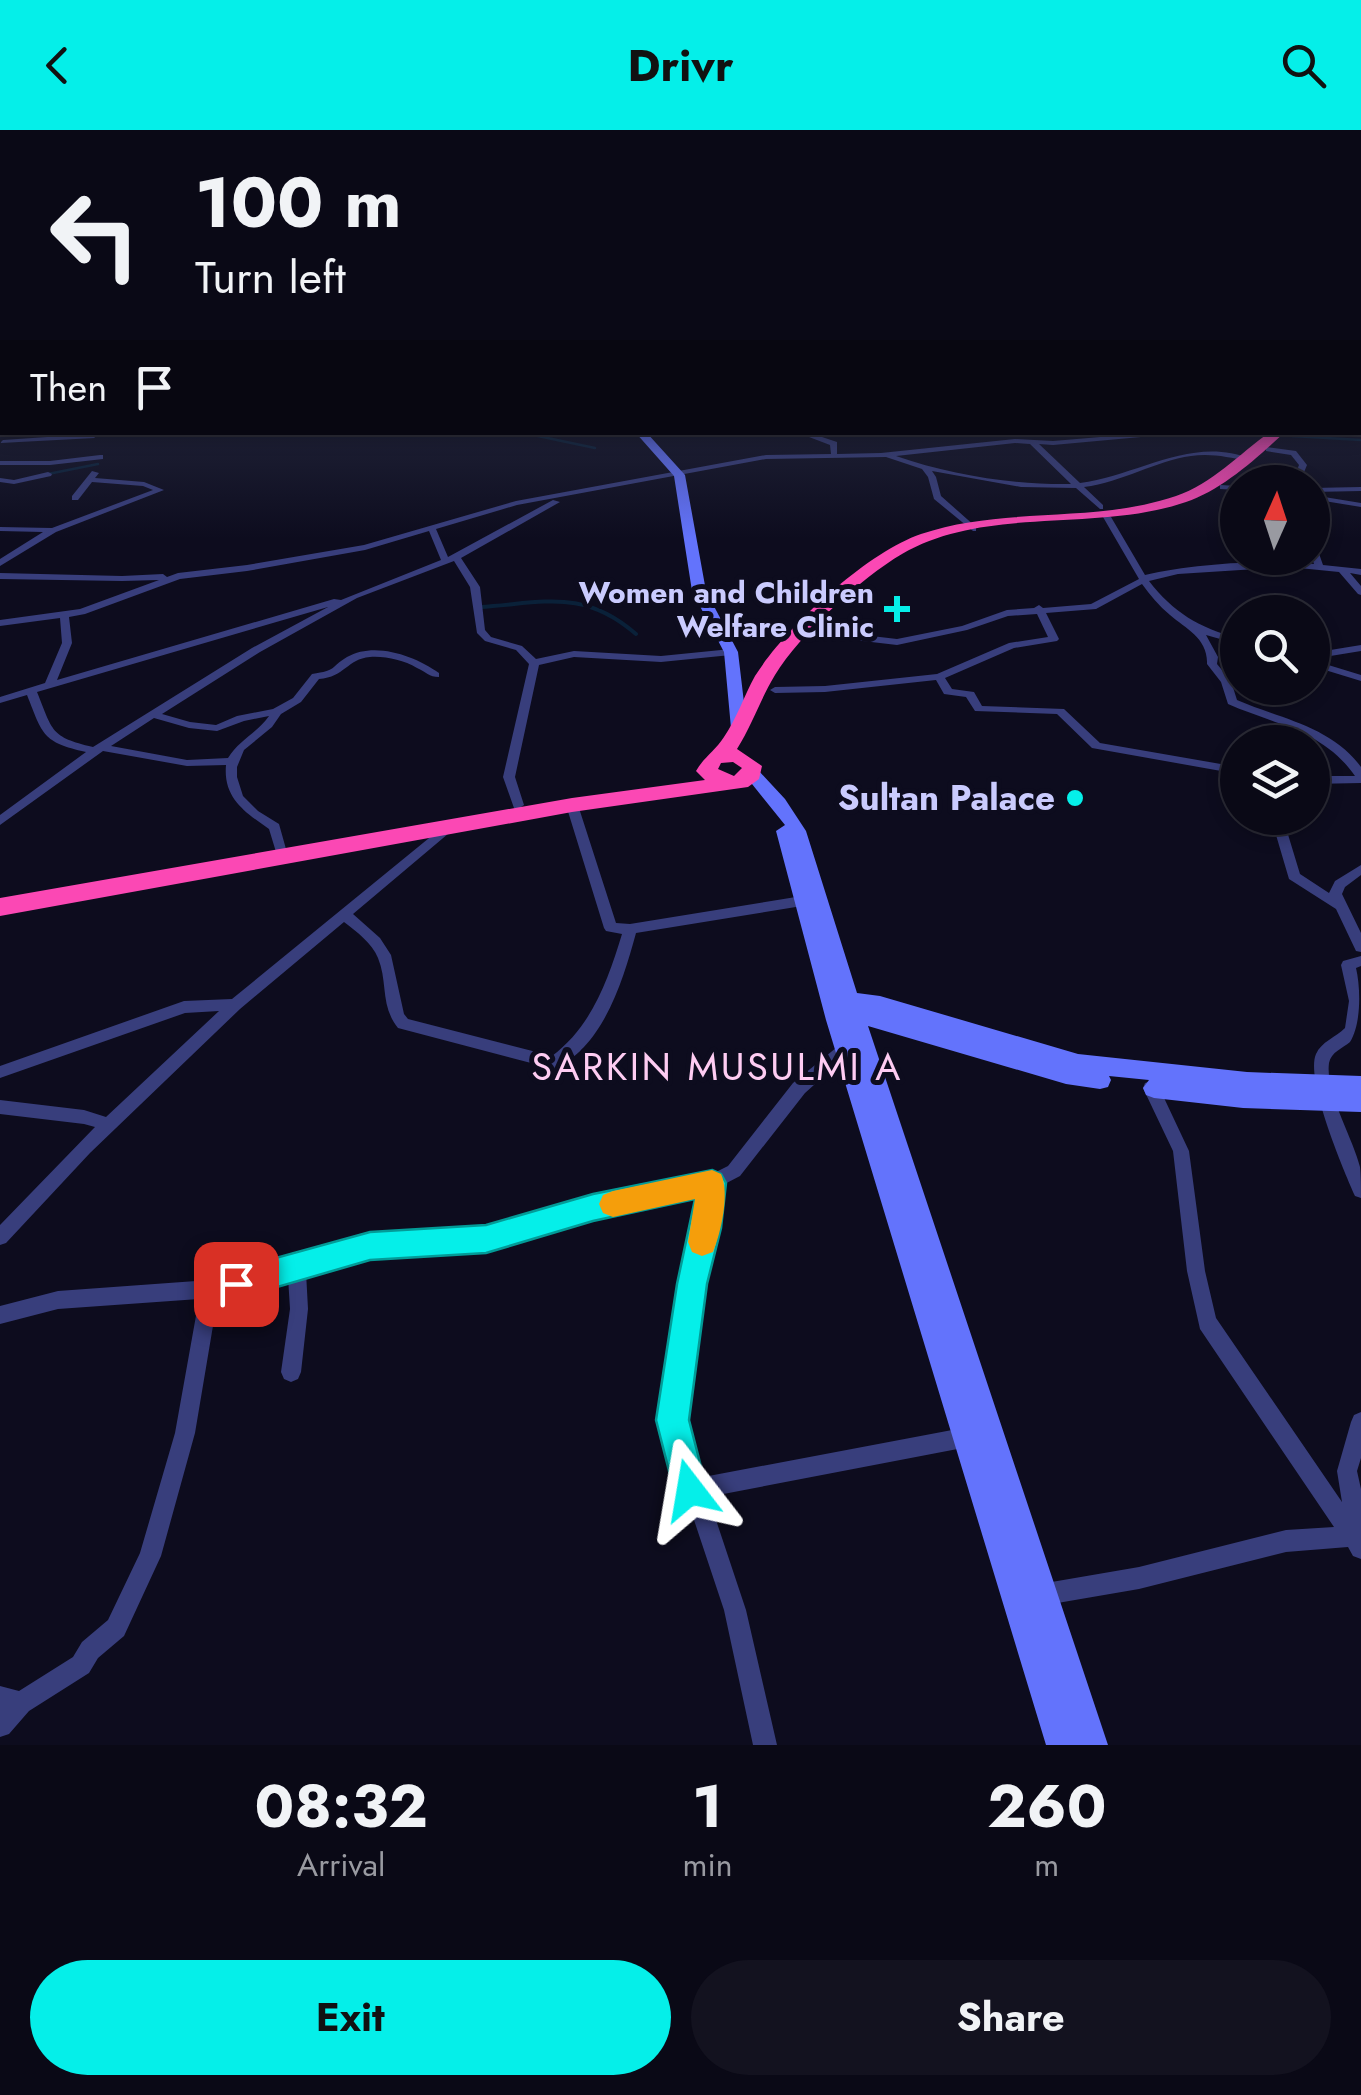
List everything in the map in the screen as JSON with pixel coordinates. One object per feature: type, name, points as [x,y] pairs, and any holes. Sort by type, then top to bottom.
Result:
[{"type":"highway","points":[[741,775],[706,772],[740,728],[777,660],[881,563],[914,543],[973,528],[1104,514],[1174,501],[1211,485],[1275,435]]},
{"type":"highway","points":[[1253,465],[1286,435]]},
{"type":"highway","points":[[741,775],[775,690],[820,633],[882,573],[918,547],[1104,512],[1180,506],[1220,492]]},
{"type":"highway","points":[[0,898],[638,784],[695,770],[715,758],[737,756],[741,775]]},
{"type":"highway","points":[[0,907],[741,775]]},
{"type":"street","points":[[643,435],[679,474],[699,592],[732,652],[740,728]]},
{"type":"street","points":[[808,435],[834,444],[834,453]]},
{"type":"street","points":[[1010,435],[1032,442],[1150,444],[1247,459]]},
{"type":"street","points":[[0,576],[61,576],[94,582],[247,568],[364,547],[491,509],[766,457],[881,454],[1017,440],[1031,435]]},
{"type":"street","points":[[881,454],[925,468],[1045,487],[1078,486],[1114,482],[1150,444],[1177,435]]},
{"type":"street","points":[[1185,435],[1197,451]]},
{"type":"street","points":[[0,455],[2,441],[97,438],[97,468],[75,498]]},
{"type":"street","points":[[1032,442],[1104,512],[1142,580],[1170,615],[1220,636]]},
{"type":"street","points":[[1269,449],[1294,454],[1303,465]]},
{"type":"street","points":[[0,463],[97,468],[160,490],[53,530],[0,563]]},
{"type":"street","points":[[925,468],[932,477],[936,498],[973,528]]},
{"type":"street","points":[[0,480],[14,482],[48,474]]},
{"type":"street","points":[[1330,492],[1361,489]]},
{"type":"street","points":[[0,700],[348,600],[451,559],[546,506],[586,492]]},
{"type":"street","points":[[1330,498],[1361,505]]},
{"type":"street","points":[[430,527],[475,587],[480,632],[488,639],[519,648],[534,663]]},
{"type":"street","points":[[0,529],[53,530]]},
{"type":"street","points":[[1330,567],[1361,572]]},
{"type":"street","points":[[820,633],[897,642],[1039,608],[1093,607],[1142,580],[1193,569],[1220,568]]},
{"type":"street","points":[[1340,569],[1361,592]]},
{"type":"street","points":[[0,622],[64,615],[112,603],[178,576]]},
{"type":"street","points":[[0,821],[190,689],[348,600]]},
{"type":"street","points":[[775,690],[826,690],[939,677],[1012,645],[1051,640],[1055,636],[1039,608]]},
{"type":"street","points":[[50,685],[68,644],[64,615]]},
{"type":"street","points":[[1198,630],[1213,657],[1212,664],[1226,681],[1232,702],[1263,717],[1326,736],[1343,748],[1361,777],[1330,779]]},
{"type":"street","points":[[1330,655],[1361,648]]},
{"type":"street","points":[[534,663],[574,654],[661,659],[732,652]]},
{"type":"street","points":[[154,715],[218,728],[241,718],[276,712],[297,700],[316,676],[332,676],[358,656],[403,656],[435,675]]},
{"type":"street","points":[[518,805],[509,777],[534,663]]},
{"type":"street","points":[[1330,666],[1361,678]]},
{"type":"street","points":[[939,677],[946,690],[970,694],[979,709],[1056,709],[1096,746],[1220,769]]},
{"type":"street","points":[[31,691],[52,740],[187,763],[230,761],[272,722],[276,712]]},
{"type":"street","points":[[230,761],[234,790],[252,813],[275,827],[280,848]]},
{"type":"street","points":[[741,775],[780,820],[795,862],[802,901],[844,1008],[1090,1745]]},
{"type":"street","points":[[741,775],[783,804],[800,833],[844,1008],[846,1048],[1064,1745]]},
{"type":"street","points":[[572,805],[607,922],[618,930],[802,901]]},
{"type":"street","points":[[0,1238],[108,1125],[234,1006],[449,828]]},
{"type":"street","points":[[1282,835],[1294,876],[1337,905]]},
{"type":"street","points":[[1361,869],[1335,890],[1337,905],[1361,947]]},
{"type":"street","points":[[345,914],[378,944],[387,961],[394,1013],[402,1024],[554,1063],[576,1049],[595,1018],[620,968],[630,928]]},
{"type":"street","points":[[1361,962],[1348,966],[1356,1001],[1352,1030],[1322,1057],[1328,1094],[1361,1190]]},
{"type":"street","points":[[844,1008],[880,1004],[1078,1063],[1328,1094],[1361,1102]]},
{"type":"street","points":[[0,1072],[184,1007],[234,1006]]},
{"type":"street","points":[[844,1008],[1066,1075],[1151,1088],[1328,1094],[1361,1086]]},
{"type":"street","points":[[0,1315],[58,1300],[210,1289],[370,1246],[486,1239],[593,1208],[712,1183],[734,1171],[799,1088],[846,1048]]},
{"type":"street","points":[[1151,1088],[1182,1151],[1196,1271],[1207,1322],[1357,1542]]},
{"type":"street","points":[[0,1107],[84,1117],[108,1125]]},
{"type":"street","points":[[712,1183],[692,1284],[673,1420],[690,1490],[968,1437]]},
{"type":"street","points":[[290,1372],[299,1310],[297,1266]]},
{"type":"street","points":[[0,1725],[10,1700],[81,1665],[90,1650],[116,1628],[150,1556],[185,1433],[210,1289]]},
{"type":"street","points":[[1357,1542],[1359,1533],[1347,1470],[1361,1422]]},
{"type":"street","points":[[702,1488],[702,1514],[735,1610],[765,1745]]},
{"type":"street","points":[[1040,1595],[1139,1578],[1286,1541],[1357,1542]]},
{"type":"waterway","points":[[533,435],[595,448]]},
{"type":"waterway","points":[[1292,436],[1361,440]]},
{"type":"waterway","points":[[48,474],[98,464]]},
{"type":"waterway","points":[[480,607],[544,602],[580,604],[617,619],[636,634]]},
{"type":"slow traffic","points":[[613,1204],[712,1183],[702,1242]]},
{"type":"place","name":"Women and Children Welfare Clinic","points":[[897,609]]},
{"type":"place","name":"Sultan Palace","points":[[1075,798]]},
{"type":"district","name":"SARKIN MUSULMI A","points":[[717,1066]]},
{"type":"route","points":[[236,1284],[370,1246],[486,1239],[593,1208],[684,1192],[712,1183],[692,1284],[673,1420],[690,1490]]}]
